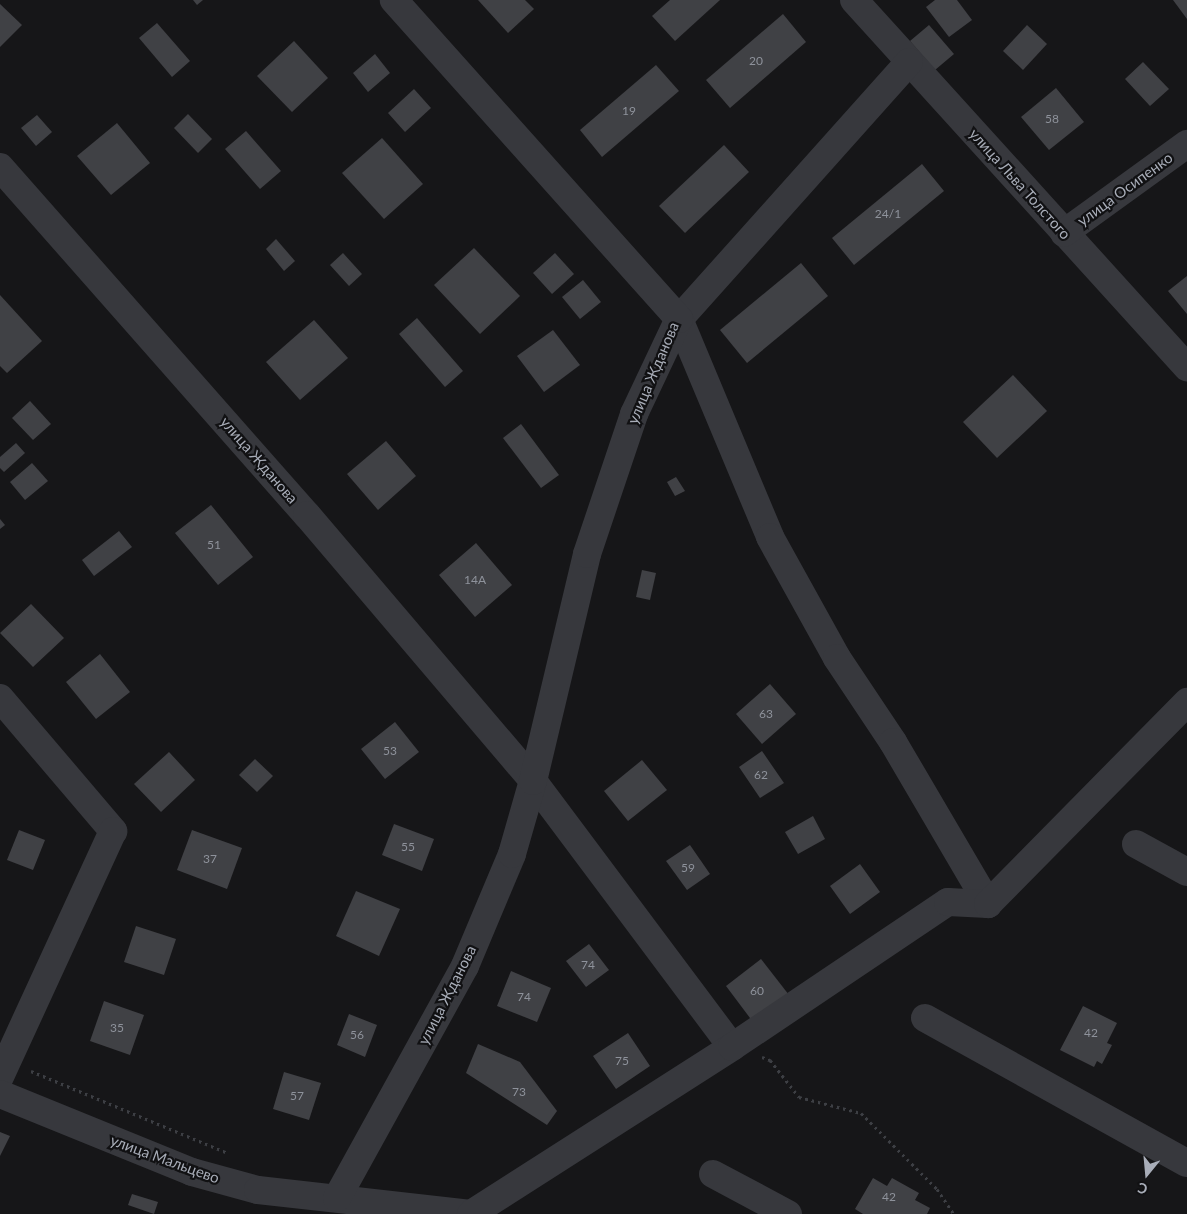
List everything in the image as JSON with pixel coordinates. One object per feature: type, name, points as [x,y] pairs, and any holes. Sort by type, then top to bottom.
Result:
[{"type":"street","name":"улица Жданова","points":[[343,1206],[465,966],[512,854],[533,781],[587,554],[634,414],[679,319],[394,0]]},
{"type":"street","name":"улица Льва Толстого","points":[[854,0],[1187,367]]},
{"type":"street","points":[[909,62],[679,319],[770,537],[837,658],[893,742],[988,904]]},
{"type":"street","name":"улица Осипенко","points":[[1064,233],[1187,144]]},
{"type":"street","name":"улица Жданова","points":[[0,167],[307,515],[533,781],[732,1047]]},
{"type":"street","points":[[0,698],[113,831],[3,1069]]},
{"type":"street","points":[[459,1213],[732,1047],[948,902],[988,904],[1187,702]]},
{"type":"street","points":[[1136,844],[1187,872]]},
{"type":"street","points":[[925,1018],[1187,1163]]},
{"type":"street","name":"улица Мальцево","points":[[0,1094],[192,1172],[258,1190],[343,1206],[459,1213]]},
{"type":"street","points":[[713,1174],[788,1214]]},
{"type":"path","points":[[732,1047],[770,1060],[800,1097],[861,1113],[937,1189],[954,1214]]},
{"type":"path","points":[[3,1069],[236,1156]]},
{"type":"building","points":[[193,0],[203,0],[197,5]]},
{"type":"building","points":[[478,0],[525,0],[534,9],[508,33]]},
{"type":"building","points":[[670,0],[720,0],[675,41],[652,16]]},
{"type":"building","points":[[935,0],[957,0],[972,20],[949,37],[926,7]]},
{"type":"building","points":[[1173,0],[1187,0],[1187,19]]},
{"type":"building","points":[[0,4],[22,25],[0,47]]},
{"type":"building","points":[[783,14],[806,42],[730,108],[706,80]]},
{"type":"building","points":[[157,23],[190,61],[172,77],[139,38]]},
{"type":"building","points":[[929,25],[954,54],[935,70],[910,41]]},
{"type":"building","points":[[1027,25],[1047,44],[1023,70],[1003,51]]},
{"type":"building","points":[[294,41],[328,78],[292,112],[257,76]]},
{"type":"building","points":[[375,54],[390,73],[368,92],[353,73]]},
{"type":"building","points":[[1143,62],[1169,89],[1150,106],[1125,79]]},
{"type":"building","points":[[656,65],[679,91],[602,157],[580,130]]},
{"type":"building","points":[[1056,88],[1084,122],[1049,150],[1021,117]]},
{"type":"building","points":[[414,89],[431,108],[405,132],[388,113]]},
{"type":"building","points":[[188,114],[212,139],[198,153],[174,128]]},
{"type":"building","points":[[37,115],[52,132],[36,146],[21,128]]},
{"type":"building","points":[[117,123],[150,163],[111,195],[77,156]]},
{"type":"building","points":[[246,131],[281,171],[260,189],[225,149]]},
{"type":"building","points":[[382,138],[423,184],[384,219],[342,173]]},
{"type":"building","points":[[724,145],[749,172],[685,233],[659,206]]},
{"type":"building","points":[[922,164],[944,191],[854,265],[832,238]]},
{"type":"building","points":[[276,239],[295,261],[284,271],[266,249]]},
{"type":"building","points":[[474,248],[520,296],[480,334],[434,285]]},
{"type":"building","points":[[343,253],[362,274],[349,286],[330,265]]},
{"type":"building","points":[[555,253],[574,274],[552,294],[533,273]]},
{"type":"building","points":[[801,263],[828,296],[747,363],[720,330]]},
{"type":"building","points":[[1187,276],[1187,314],[1168,291]]},
{"type":"building","points":[[583,280],[601,302],[580,319],[562,297]]},
{"type":"building","points":[[0,295],[42,341],[7,373],[0,366]]},
{"type":"building","points":[[417,318],[463,371],[445,387],[399,334]]},
{"type":"building","points":[[314,320],[348,358],[300,400],[266,362]]},
{"type":"building","points":[[553,330],[580,365],[544,392],[517,356]]},
{"type":"building","points":[[1013,375],[1047,411],[997,458],[963,422]]},
{"type":"building","points":[[30,401],[51,424],[33,440],[12,418]]},
{"type":"building","points":[[521,424],[559,475],[541,488],[503,438]]},
{"type":"building","points":[[386,441],[416,476],[378,510],[347,474]]},
{"type":"building","points":[[16,443],[25,453],[4,472],[0,468],[0,457]]},
{"type":"building","points":[[32,463],[48,481],[25,500],[10,482]]},
{"type":"building","points":[[676,477],[685,491],[675,496],[667,482]]},
{"type":"building","points":[[211,505],[253,557],[218,585],[175,533]]},
{"type":"building","points":[[0,519],[5,525],[0,529]]},
{"type":"building","points":[[119,531],[132,547],[94,576],[82,560]]},
{"type":"building","points":[[476,543],[512,585],[475,617],[439,575]]},
{"type":"building","points":[[642,570],[656,573],[650,600],[636,597]]},
{"type":"building","points":[[31,604],[64,638],[33,667],[0,633]]},
{"type":"building","points":[[100,654],[130,692],[96,719],[66,682]]},
{"type":"building","points":[[770,684],[796,714],[762,744],[736,714]]},
{"type":"building","points":[[395,722],[419,752],[385,779],[361,749]]},
{"type":"building","points":[[762,751],[784,783],[760,798],[739,767]]},
{"type":"building","points":[[169,752],[195,780],[161,812],[134,784]]},
{"type":"building","points":[[255,759],[273,776],[257,792],[239,775]]},
{"type":"building","points":[[642,760],[667,790],[628,821],[604,791]]},
{"type":"building","points":[[813,816],[825,839],[798,854],[785,832]]},
{"type":"building","points":[[394,824],[434,839],[422,871],[382,855]]},
{"type":"building","points":[[19,830],[45,840],[33,870],[7,860]]},
{"type":"building","points":[[192,830],[242,848],[227,889],[177,870]]},
{"type":"building","points":[[690,845],[710,874],[687,890],[666,861]]},
{"type":"building","points":[[860,864],[880,892],[850,914],[830,886]]},
{"type":"building","points":[[356,891],[400,909],[379,956],[336,936]]},
{"type":"building","points":[[136,926],[176,939],[164,975],[124,962]]},
{"type":"building","points":[[589,944],[609,970],[586,987],[566,961]]},
{"type":"building","points":[[761,959],[789,995],[753,1022],[726,986]]},
{"type":"building","points":[[511,971],[551,988],[537,1022],[497,1006]]},
{"type":"building","points":[[104,1001],[144,1015],[130,1055],[90,1041]]},
{"type":"building","points":[[1083,1006],[1117,1023],[1107,1043],[1112,1045],[1102,1064],[1097,1061],[1094,1067],[1060,1050]]},
{"type":"building","points":[[349,1014],[377,1025],[365,1057],[337,1045]]},
{"type":"building","points":[[628,1033],[650,1066],[616,1089],[593,1056]]},
{"type":"building","points":[[478,1044],[520,1062],[557,1111],[547,1125],[466,1073]]},
{"type":"building","points":[[284,1072],[321,1083],[309,1120],[273,1109]]},
{"type":"building","points":[[0,1132],[10,1136],[0,1156]]},
{"type":"building","points":[[873,1178],[887,1186],[892,1178],[919,1193],[915,1200],[930,1208],[927,1214],[863,1214],[855,1209]]},
{"type":"building","points":[[132,1194],[158,1202],[154,1214],[128,1205]]}]
